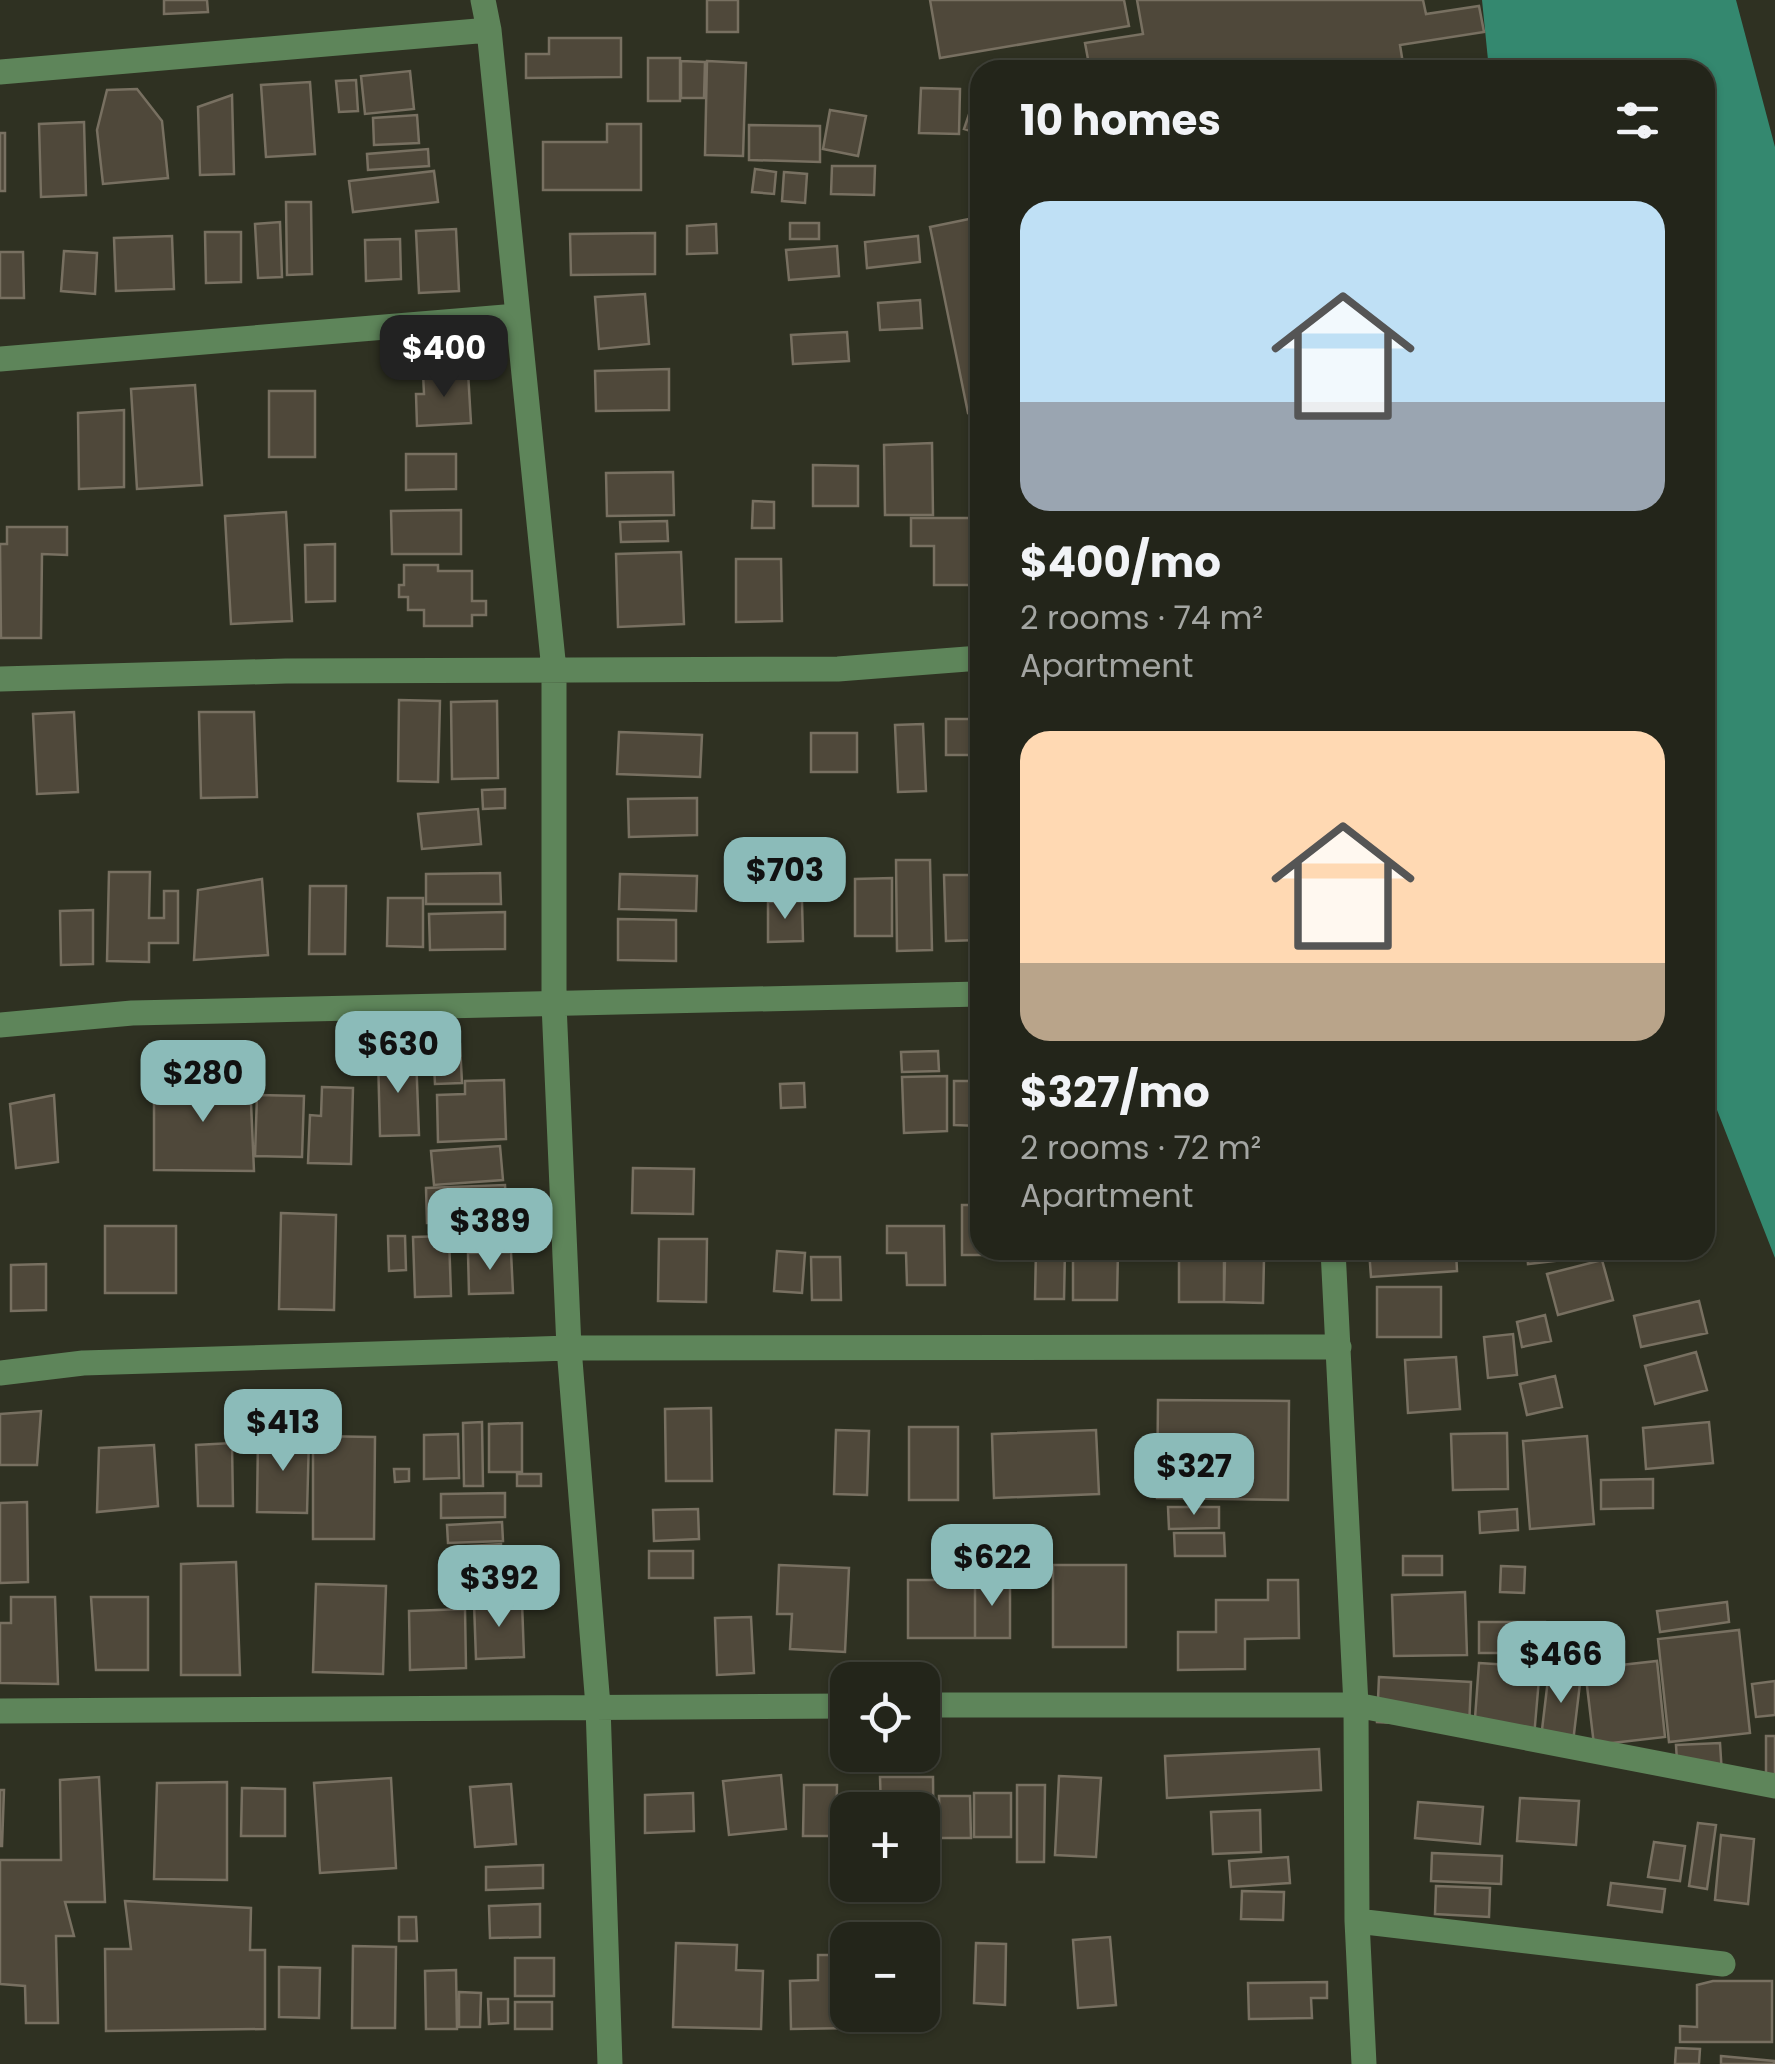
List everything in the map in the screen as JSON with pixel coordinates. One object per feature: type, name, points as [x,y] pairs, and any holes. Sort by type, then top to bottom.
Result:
[{"type":"street","points":[[483,0],[554,670],[554,1004],[569,1348],[598,1706],[610,2064]]},
{"type":"street","points":[[0,72],[489,30]]},
{"type":"street","points":[[0,359],[518,316]]},
{"type":"street","points":[[0,679],[286,671],[838,669],[970,659]]},
{"type":"street","points":[[0,1025],[132,1013],[970,994]]},
{"type":"street","points":[[1334,1260],[1356,1705],[1357,1922],[1364,2064]]},
{"type":"street","points":[[0,1372],[84,1362],[569,1348],[1339,1348]]},
{"type":"street","points":[[940,1706],[1356,1705],[1775,1786]]},
{"type":"street","points":[[0,1711],[830,1706]]},
{"type":"street","points":[[1357,1922],[1723,1964]]},
{"type":"shaded area","points":[[1482,0],[1736,0],[1775,147],[1775,1258],[1715,1101],[1715,60],[1488,60]]},
{"type":"building","points":[[164,0],[207,0],[208,12],[164,14]]},
{"type":"building","points":[[707,0],[738,0],[738,32],[707,32]]},
{"type":"building","points":[[930,0],[1124,0],[1129,26],[940,58]]},
{"type":"building","points":[[1137,0],[1423,0],[1426,14],[1479,6],[1484,32],[1400,45],[1402,60],[1088,60],[1085,43],[1143,34]]},
{"type":"building","points":[[549,38],[621,38],[621,77],[526,78],[526,54],[549,54]]},
{"type":"building","points":[[648,58],[680,58],[680,101],[648,101]]},
{"type":"building","points":[[681,61],[705,62],[704,98],[681,98]]},
{"type":"building","points":[[707,61],[746,63],[743,156],[705,155]]},
{"type":"building","points":[[410,71],[414,109],[365,114],[361,76]]},
{"type":"building","points":[[356,80],[358,111],[339,112],[336,81]]},
{"type":"building","points":[[310,82],[315,154],[266,157],[261,85]]},
{"type":"building","points":[[921,88],[960,89],[959,134],[919,133]]},
{"type":"building","points":[[137,89],[162,121],[168,178],[103,184],[97,130],[107,90]]},
{"type":"building","points":[[232,95],[234,174],[200,175],[198,107]]},
{"type":"building","points":[[830,110],[866,116],[858,156],[823,149]]},
{"type":"building","points":[[417,115],[419,143],[374,145],[373,118]]},
{"type":"building","points":[[84,122],[86,195],[41,197],[39,124]]},
{"type":"building","points":[[607,124],[641,124],[641,190],[543,190],[543,142],[607,142]]},
{"type":"building","points":[[749,125],[820,126],[820,162],[749,160]]},
{"type":"building","points":[[0,133],[5,133],[5,191],[0,191]]},
{"type":"building","points":[[428,149],[429,166],[368,170],[367,154]]},
{"type":"building","points":[[832,166],[875,166],[874,195],[831,194]]},
{"type":"building","points":[[755,169],[776,172],[774,194],[752,192]]},
{"type":"building","points":[[434,171],[438,202],[353,212],[349,181]]},
{"type":"building","points":[[784,172],[807,174],[805,203],[782,201]]},
{"type":"building","points":[[286,202],[311,202],[312,274],[287,275]]},
{"type":"building","points":[[969,219],[970,224],[968,413],[930,227]]},
{"type":"building","points":[[280,222],[282,277],[258,278],[255,224]]},
{"type":"building","points":[[790,223],[819,223],[819,239],[790,239]]},
{"type":"building","points":[[716,224],[717,253],[687,254],[687,226]]},
{"type":"building","points":[[456,229],[459,291],[419,293],[416,231]]},
{"type":"building","points":[[205,232],[241,232],[241,282],[206,283]]},
{"type":"building","points":[[655,233],[655,274],[571,275],[570,234]]},
{"type":"building","points":[[172,236],[174,289],[116,291],[114,238]]},
{"type":"building","points":[[918,236],[920,262],[867,268],[865,242]]},
{"type":"building","points":[[400,239],[401,279],[366,281],[365,240]]},
{"type":"building","points":[[837,246],[839,276],[789,280],[786,250]]},
{"type":"building","points":[[64,251],[97,253],[95,294],[61,291]]},
{"type":"building","points":[[0,252],[23,252],[24,298],[0,298]]},
{"type":"building","points":[[645,294],[649,344],[599,349],[595,297]]},
{"type":"building","points":[[920,300],[922,328],[880,330],[878,303]]},
{"type":"building","points":[[847,332],[849,361],[793,364],[791,335]]},
{"type":"building","points":[[669,369],[669,410],[596,411],[595,371]]},
{"type":"building","points":[[468,372],[471,423],[417,426],[416,394],[424,394],[423,373]]},
{"type":"building","points":[[195,385],[202,485],[137,489],[131,389]]},
{"type":"building","points":[[269,391],[315,391],[315,457],[269,457]]},
{"type":"building","points":[[124,410],[124,487],[79,489],[78,413]]},
{"type":"building","points":[[932,443],[933,515],[885,515],[884,445]]},
{"type":"building","points":[[406,454],[456,454],[456,489],[406,490]]},
{"type":"building","points":[[813,465],[858,466],[858,506],[813,506]]},
{"type":"building","points":[[673,472],[674,515],[607,516],[606,473]]},
{"type":"building","points":[[753,501],[774,502],[774,528],[752,528]]},
{"type":"building","points":[[461,510],[461,554],[392,554],[391,511]]},
{"type":"building","points":[[286,512],[292,621],[231,624],[225,516]]},
{"type":"building","points":[[911,518],[970,518],[970,585],[934,585],[934,546],[911,546]]},
{"type":"building","points":[[667,521],[668,541],[621,542],[620,522]]},
{"type":"building","points":[[7,527],[67,527],[67,555],[42,554],[41,638],[1,638],[0,544],[7,544]]},
{"type":"building","points":[[335,544],[335,601],[306,602],[305,545]]},
{"type":"building","points":[[681,552],[684,624],[618,627],[616,554]]},
{"type":"building","points":[[736,559],[781,559],[782,621],[736,622]]},
{"type":"building","points":[[404,565],[472,571],[472,601],[486,601],[486,615],[472,615],[472,626],[424,626],[424,610],[408,610],[408,597],[399,597],[399,585],[404,585]]},
{"type":"building","points":[[399,700],[440,701],[438,782],[398,781]]},
{"type":"building","points":[[497,701],[498,778],[452,779],[451,702]]},
{"type":"building","points":[[74,712],[78,792],[37,794],[33,714]]},
{"type":"building","points":[[199,712],[254,712],[257,797],[201,798]]},
{"type":"building","points":[[946,719],[970,719],[970,755],[946,755]]},
{"type":"building","points":[[923,724],[926,791],[898,792],[895,725]]},
{"type":"building","points":[[619,732],[702,735],[700,777],[617,774]]},
{"type":"building","points":[[811,733],[857,733],[857,772],[811,772]]},
{"type":"building","points":[[505,789],[505,808],[483,809],[482,790]]},
{"type":"building","points":[[697,798],[697,835],[629,837],[628,799]]},
{"type":"building","points":[[478,809],[481,844],[422,849],[418,814]]},
{"type":"building","points":[[896,860],[930,860],[932,950],[897,951]]},
{"type":"building","points":[[109,872],[150,872],[149,918],[164,918],[164,891],[178,891],[178,943],[149,943],[149,962],[107,961]]},
{"type":"building","points":[[500,873],[501,904],[426,904],[426,874]]},
{"type":"building","points":[[620,874],[697,876],[696,911],[619,909]]},
{"type":"building","points":[[944,875],[970,875],[970,940],[946,941]]},
{"type":"building","points":[[892,878],[892,936],[855,936],[855,879]]},
{"type":"building","points":[[262,879],[268,955],[194,960],[198,890]]},
{"type":"building","points":[[310,886],[346,886],[345,954],[309,954]]},
{"type":"building","points":[[388,898],[423,898],[423,947],[387,946]]},
{"type":"building","points":[[802,901],[803,941],[768,942],[768,902]]},
{"type":"building","points":[[93,910],[93,964],[61,965],[60,911]]},
{"type":"building","points":[[505,912],[505,949],[430,950],[429,914]]},
{"type":"building","points":[[618,919],[676,920],[676,961],[618,960]]},
{"type":"building","points":[[460,1044],[462,1083],[435,1084],[433,1046]]},
{"type":"building","points":[[938,1051],[939,1071],[902,1072],[901,1052]]},
{"type":"building","points":[[416,1055],[419,1135],[380,1136],[378,1056]]},
{"type":"building","points":[[947,1076],[947,1131],[904,1133],[902,1077]]},
{"type":"building","points":[[154,1079],[250,1080],[254,1171],[154,1170]]},
{"type":"building","points":[[504,1080],[506,1139],[438,1142],[437,1095],[465,1094],[465,1081]]},
{"type":"building","points":[[954,1081],[970,1081],[970,1126],[954,1125]]},
{"type":"building","points":[[804,1083],[805,1107],[781,1108],[780,1084]]},
{"type":"building","points":[[322,1087],[353,1088],[351,1164],[308,1163],[310,1115],[321,1116]]},
{"type":"building","points":[[54,1095],[58,1162],[16,1168],[10,1104]]},
{"type":"building","points":[[257,1095],[304,1096],[302,1157],[255,1156]]},
{"type":"building","points":[[500,1146],[503,1180],[434,1185],[431,1151]]},
{"type":"building","points":[[633,1168],[694,1169],[693,1214],[632,1213]]},
{"type":"building","points":[[505,1185],[507,1220],[427,1223],[426,1188]]},
{"type":"building","points":[[962,1205],[970,1205],[970,1255],[962,1255]]},
{"type":"building","points":[[281,1213],[336,1215],[334,1310],[279,1309]]},
{"type":"building","points":[[105,1226],[176,1226],[176,1293],[105,1293]]},
{"type":"building","points":[[887,1226],[944,1226],[945,1285],[907,1285],[906,1253],[887,1253]]},
{"type":"building","points":[[388,1236],[405,1236],[406,1270],[389,1271]]},
{"type":"building","points":[[449,1236],[451,1296],[415,1297],[413,1237]]},
{"type":"building","points":[[659,1239],[707,1239],[706,1302],[658,1301]]},
{"type":"building","points":[[777,1251],[805,1253],[802,1293],[774,1291]]},
{"type":"building","points":[[511,1252],[513,1293],[469,1294],[468,1253]]},
{"type":"building","points":[[811,1257],[840,1257],[841,1300],[812,1300]]},
{"type":"building","points":[[1036,1260],[1065,1260],[1064,1299],[1035,1299]]},
{"type":"building","points":[[1073,1260],[1118,1260],[1117,1300],[1073,1300]]},
{"type":"building","points":[[1179,1260],[1224,1260],[1224,1302],[1179,1302]]},
{"type":"building","points":[[1225,1260],[1264,1260],[1263,1303],[1224,1302]]},
{"type":"building","points":[[1370,1260],[1456,1260],[1457,1271],[1371,1277]]},
{"type":"building","points":[[1528,1260],[1563,1260],[1528,1264]]},
{"type":"building","points":[[1602,1260],[1613,1300],[1558,1315],[1547,1274]]},
{"type":"building","points":[[46,1264],[46,1310],[11,1311],[11,1265]]},
{"type":"building","points":[[1377,1287],[1441,1287],[1441,1337],[1377,1337]]},
{"type":"building","points":[[1699,1301],[1707,1333],[1641,1347],[1634,1316]]},
{"type":"building","points":[[1545,1315],[1551,1341],[1522,1347],[1517,1322]]},
{"type":"building","points":[[1513,1334],[1517,1375],[1488,1378],[1484,1337]]},
{"type":"building","points":[[1696,1352],[1707,1390],[1655,1404],[1645,1366]]},
{"type":"building","points":[[1456,1357],[1460,1409],[1408,1413],[1405,1360]]},
{"type":"building","points":[[1555,1376],[1562,1407],[1527,1415],[1520,1384]]},
{"type":"building","points":[[1158,1400],[1289,1401],[1288,1500],[1157,1498]]},
{"type":"building","points":[[711,1408],[712,1481],[666,1481],[665,1409]]},
{"type":"building","points":[[41,1411],[37,1465],[0,1465],[0,1414]]},
{"type":"building","points":[[482,1422],[483,1486],[464,1486],[463,1423]]},
{"type":"building","points":[[1709,1422],[1713,1463],[1646,1469],[1643,1428]]},
{"type":"building","points":[[522,1423],[522,1472],[489,1472],[489,1424]]},
{"type":"building","points":[[909,1427],[958,1427],[958,1500],[909,1500]]},
{"type":"building","points":[[836,1430],[869,1431],[867,1495],[834,1494]]},
{"type":"building","points":[[1096,1430],[1099,1494],[994,1498],[992,1434]]},
{"type":"building","points":[[1507,1433],[1508,1489],[1453,1490],[1451,1434]]},
{"type":"building","points":[[458,1434],[459,1478],[424,1479],[424,1435]]},
{"type":"building","points":[[258,1436],[309,1437],[307,1513],[257,1512]]},
{"type":"building","points":[[313,1436],[375,1437],[374,1539],[313,1539]]},
{"type":"building","points":[[1587,1436],[1594,1524],[1530,1529],[1523,1441]]},
{"type":"building","points":[[232,1443],[233,1506],[198,1506],[196,1445]]},
{"type":"building","points":[[154,1445],[158,1506],[97,1512],[99,1448]]},
{"type":"building","points":[[394,1469],[409,1469],[409,1481],[395,1482]]},
{"type":"building","points":[[517,1474],[541,1474],[541,1486],[517,1486]]},
{"type":"building","points":[[1653,1479],[1653,1508],[1601,1509],[1601,1480]]},
{"type":"building","points":[[505,1493],[505,1517],[441,1518],[441,1494]]},
{"type":"building","points":[[27,1502],[28,1582],[0,1583],[0,1503]]},
{"type":"building","points":[[1168,1507],[1219,1507],[1219,1528],[1169,1529]]},
{"type":"building","points":[[698,1509],[699,1539],[654,1541],[653,1510]]},
{"type":"building","points":[[1517,1509],[1518,1530],[1480,1533],[1479,1512]]},
{"type":"building","points":[[502,1522],[503,1541],[448,1543],[447,1525]]},
{"type":"building","points":[[1174,1533],[1224,1533],[1225,1556],[1175,1556]]},
{"type":"building","points":[[501,1544],[501,1560],[456,1562],[455,1547]]},
{"type":"building","points":[[649,1551],[693,1551],[693,1578],[649,1578]]},
{"type":"building","points":[[1403,1556],[1442,1556],[1442,1575],[1403,1575]]},
{"type":"building","points":[[504,1561],[505,1581],[443,1583],[443,1564]]},
{"type":"building","points":[[236,1562],[240,1675],[181,1675],[181,1564]]},
{"type":"building","points":[[779,1565],[849,1568],[845,1652],[790,1649],[792,1614],[777,1614]]},
{"type":"building","points":[[1053,1565],[1126,1565],[1126,1647],[1053,1647]]},
{"type":"building","points":[[1501,1566],[1525,1567],[1524,1593],[1500,1592]]},
{"type":"building","points":[[908,1580],[975,1580],[975,1638],[908,1638]]},
{"type":"building","points":[[975,1580],[1010,1580],[1010,1638],[975,1638]]},
{"type":"building","points":[[1268,1580],[1298,1580],[1299,1638],[1245,1639],[1245,1669],[1178,1670],[1178,1632],[1216,1632],[1216,1600],[1268,1600]]},
{"type":"building","points":[[316,1584],[386,1586],[383,1674],[313,1672]]},
{"type":"building","points":[[1465,1592],[1467,1655],[1394,1656],[1392,1595]]},
{"type":"building","points":[[11,1597],[55,1597],[58,1684],[0,1683],[0,1623],[11,1623]]},
{"type":"building","points":[[91,1597],[148,1597],[148,1670],[96,1670]]},
{"type":"building","points":[[522,1602],[524,1657],[476,1659],[474,1603]]},
{"type":"building","points":[[1727,1602],[1729,1622],[1660,1632],[1657,1611]]},
{"type":"building","points":[[465,1609],[466,1668],[410,1670],[409,1611]]},
{"type":"building","points":[[751,1617],[754,1673],[717,1675],[715,1618]]},
{"type":"building","points":[[1479,1622],[1545,1622],[1545,1653],[1479,1653]]},
{"type":"building","points":[[1739,1630],[1750,1733],[1669,1742],[1658,1639]]},
{"type":"building","points":[[1657,1661],[1665,1737],[1594,1745],[1585,1669]]},
{"type":"building","points":[[1479,1663],[1540,1667],[1534,1737],[1474,1732]]},
{"type":"building","points":[[1549,1671],[1581,1675],[1573,1742],[1541,1738]]},
{"type":"building","points":[[1379,1677],[1471,1682],[1469,1727],[1377,1722]]},
{"type":"building","points":[[1775,1681],[1775,1715],[1756,1717],[1752,1684]]},
{"type":"building","points":[[1766,1736],[1775,1736],[1775,1779],[1766,1778]]},
{"type":"building","points":[[1720,1743],[1722,1775],[1678,1778],[1676,1745]]},
{"type":"building","points":[[1319,1749],[1321,1790],[1167,1798],[1165,1756]]},
{"type":"building","points":[[781,1775],[786,1829],[729,1835],[723,1781]]},
{"type":"building","points":[[1059,1776],[1101,1778],[1096,1857],[1055,1855]]},
{"type":"building","points":[[99,1777],[105,1902],[65,1902],[74,1936],[56,1936],[58,2023],[26,2023],[25,1986],[0,1984],[0,1860],[61,1860],[60,1780]]},
{"type":"building","points":[[880,1777],[933,1777],[933,1792],[880,1792]]},
{"type":"building","points":[[391,1778],[396,1868],[320,1873],[314,1783]]},
{"type":"building","points":[[227,1782],[227,1880],[154,1879],[157,1783]]},
{"type":"building","points":[[511,1784],[516,1844],[475,1847],[470,1787]]},
{"type":"building","points":[[804,1785],[837,1785],[837,1792],[830,1792],[830,1836],[803,1836]]},
{"type":"building","points":[[1017,1785],[1045,1785],[1044,1862],[1017,1862]]},
{"type":"building","points":[[242,1788],[285,1789],[285,1836],[241,1836]]},
{"type":"building","points":[[0,1790],[4,1790],[2,1846],[0,1846]]},
{"type":"building","points":[[693,1793],[694,1831],[645,1833],[645,1795]]},
{"type":"building","points":[[974,1793],[1011,1793],[1011,1837],[974,1837]]},
{"type":"building","points":[[940,1796],[970,1796],[971,1838],[940,1838]]},
{"type":"building","points":[[1520,1798],[1579,1801],[1576,1845],[1517,1841]]},
{"type":"building","points":[[1418,1802],[1483,1807],[1480,1844],[1415,1838]]},
{"type":"building","points":[[1260,1810],[1261,1852],[1213,1854],[1211,1812]]},
{"type":"building","points":[[1698,1823],[1716,1825],[1707,1889],[1689,1886]]},
{"type":"building","points":[[1721,1835],[1754,1839],[1748,1904],[1715,1900]]},
{"type":"building","points":[[1654,1842],[1685,1846],[1680,1881],[1648,1877]]},
{"type":"building","points":[[1432,1853],[1502,1856],[1501,1884],[1431,1881]]},
{"type":"building","points":[[1288,1857],[1290,1883],[1231,1887],[1229,1861]]},
{"type":"building","points":[[543,1865],[543,1888],[486,1890],[486,1867]]},
{"type":"building","points":[[1611,1883],[1665,1889],[1662,1912],[1608,1905]]},
{"type":"building","points":[[1436,1886],[1490,1888],[1489,1917],[1435,1914]]},
{"type":"building","points":[[1242,1891],[1284,1892],[1283,1920],[1241,1919]]},
{"type":"building","points":[[125,1901],[251,1908],[250,1950],[265,1950],[265,2029],[106,2031],[105,1949],[131,1949]]},
{"type":"building","points":[[540,1904],[540,1937],[490,1938],[489,1906]]},
{"type":"building","points":[[399,1917],[416,1917],[417,1941],[399,1941]]},
{"type":"building","points":[[1110,1937],[1116,2005],[1078,2008],[1073,1940]]},
{"type":"building","points":[[676,1943],[737,1945],[736,1970],[763,1971],[761,2029],[673,2027]]},
{"type":"building","points":[[976,1943],[1006,1944],[1005,2005],[974,2003]]},
{"type":"building","points":[[353,1946],[396,1947],[395,2028],[352,2028]]},
{"type":"building","points":[[818,1955],[830,1955],[830,2028],[791,2029],[790,1981],[818,1980]]},
{"type":"building","points":[[515,1958],[554,1958],[554,1996],[515,1996]]},
{"type":"building","points":[[279,1967],[320,1968],[319,2018],[279,2017]]},
{"type":"building","points":[[456,1970],[457,2029],[426,2029],[425,1971]]},
{"type":"building","points":[[1713,1981],[1772,1981],[1772,2042],[1680,2042],[1680,2026],[1697,2027],[1697,1985]]},
{"type":"building","points":[[1327,1982],[1327,1998],[1311,1998],[1312,2018],[1249,2019],[1248,1983]]},
{"type":"building","points":[[459,1992],[481,1993],[480,2027],[459,2027]]},
{"type":"building","points":[[488,1999],[508,1999],[508,2023],[489,2024]]},
{"type":"building","points":[[515,2002],[552,2002],[552,2029],[515,2029]]},
{"type":"building","points":[[1676,2048],[1700,2049],[1699,2064],[1675,2064]]},
{"type":"building","points":[[1721,2056],[1774,2061],[1774,2064],[1721,2064]]}]
